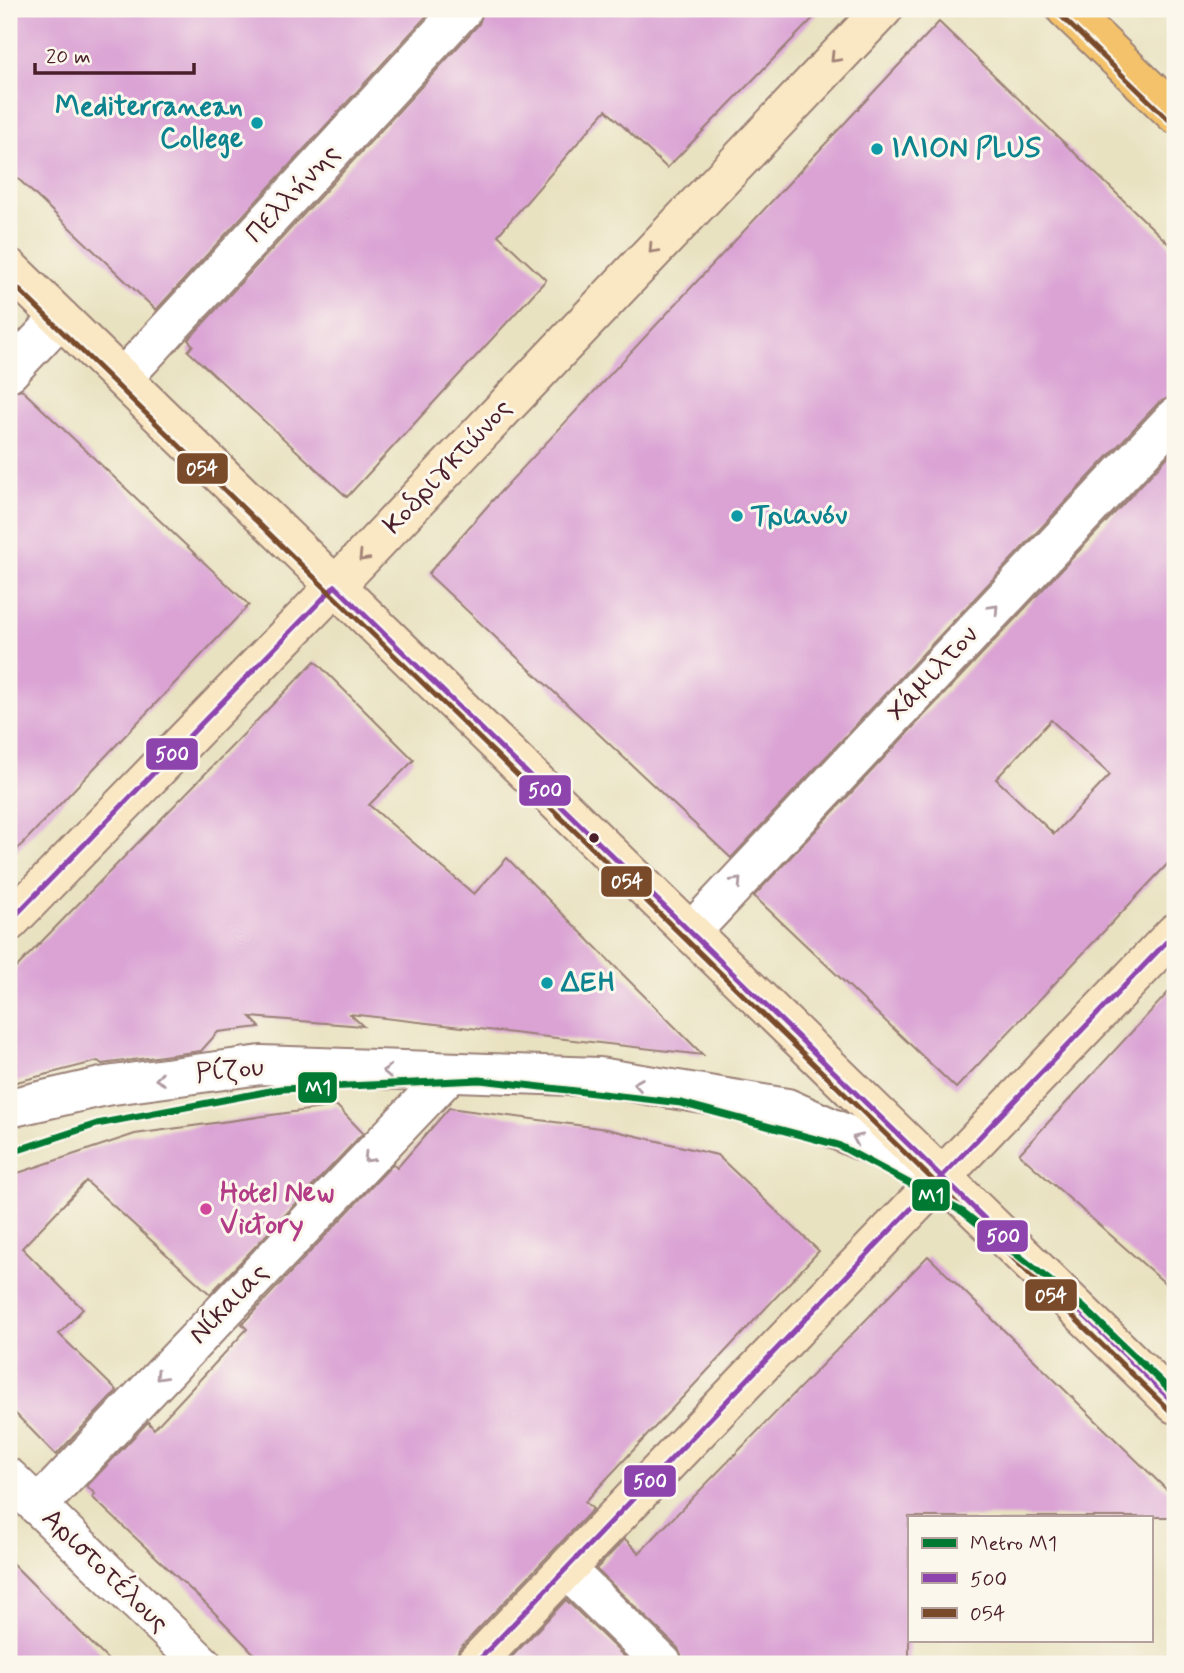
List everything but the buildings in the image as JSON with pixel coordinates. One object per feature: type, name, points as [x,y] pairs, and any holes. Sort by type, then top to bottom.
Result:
[{"type":"main road","name":"Κοδριγκτώνος","points":[[10,917],[335,586],[883,9]]},
{"type":"main road","points":[[1066,9],[1175,114]]},
{"type":"main road","points":[[9,268],[1175,1404]]},
{"type":"main road","points":[[475,1664],[1175,933]]},
{"type":"street","name":"Πελλήνης","points":[[122,379],[463,9]]},
{"type":"street","points":[[9,372],[60,317]]},
{"type":"street","name":"Χάμιλτον","points":[[691,932],[1175,417]]},
{"type":"street","name":"Ρίζου","points":[[9,1108],[106,1086],[261,1065],[449,1074],[599,1077],[788,1108],[942,1177]]},
{"type":"street","name":"Νίκαιας","points":[[38,1506],[449,1074]]},
{"type":"street","name":"Αριστοτέλους","points":[[9,1478],[202,1664]]},
{"type":"street","points":[[582,1585],[663,1664]]},
{"type":"metro line","name":"Μ1","points":[[9,1153],[97,1124],[281,1089],[480,1080],[681,1103],[838,1145],[963,1212],[1083,1307],[1175,1395]]},
{"type":"transit line","name":"054","points":[[1060,15],[1169,120]]},
{"type":"transit line","name":"054","points":[[9,280],[1169,1410]]},
{"type":"transit line","name":"500","points":[[335,586],[1175,1404]]},
{"type":"transit line","name":"500","points":[[9,922],[335,586]]},
{"type":"transit line","name":"500","points":[[475,1664],[1175,933]]},
{"type":"place","name":"Mediterranean College","points":[[257,123]]},
{"type":"place","name":"ΙΛΙΟΝ PLUS","points":[[877,149]]},
{"type":"place","name":"Τριανόν","points":[[737,516]]},
{"type":"place","name":"ΔΕΗ","points":[[547,983]]},
{"type":"place","name":"Hotel New Victory","points":[[206,1209]]}]
